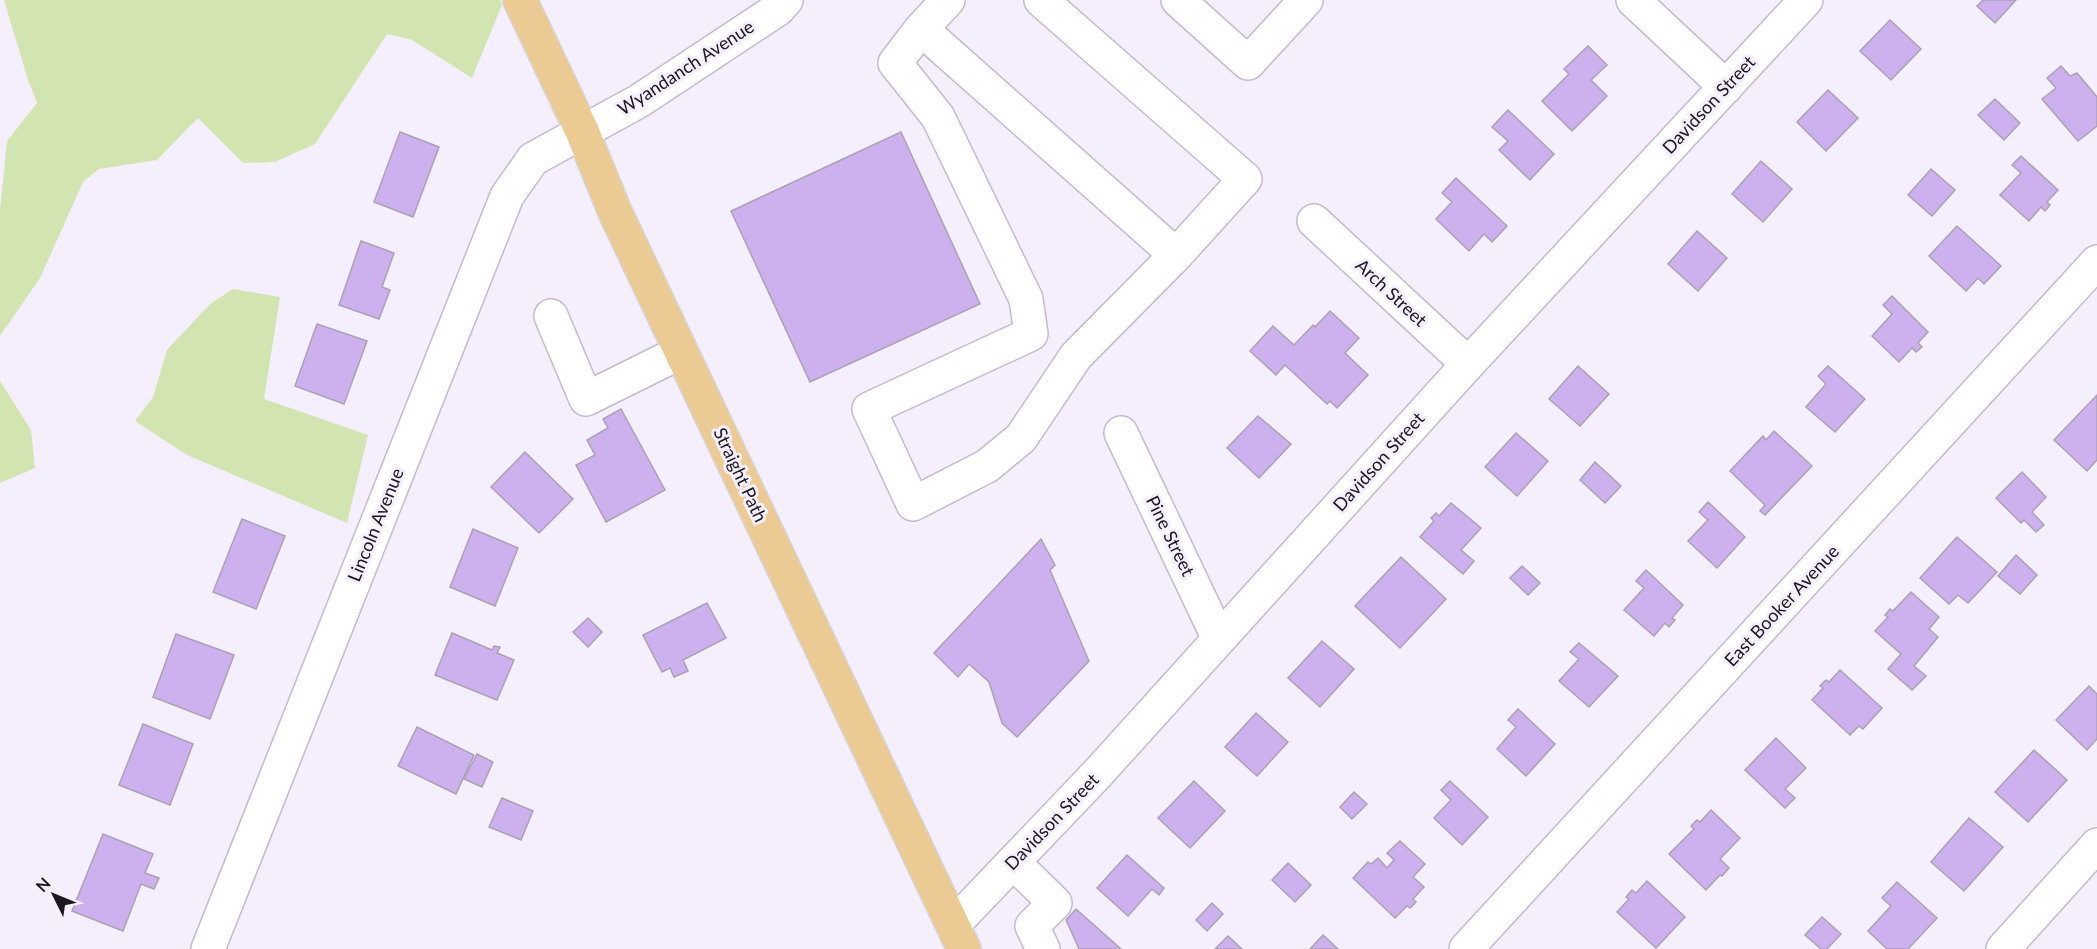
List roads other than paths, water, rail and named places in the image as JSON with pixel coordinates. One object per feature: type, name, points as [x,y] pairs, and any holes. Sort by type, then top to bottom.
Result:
[{"type":"main road","name":"Straight Path","points":[[520,0],[582,131],[615,212],[958,937]]},
{"type":"street","name":"Wyandanch Avenue","points":[[582,131],[656,91],[778,9],[786,0]]},
{"type":"street","points":[[948,0],[895,63],[938,117],[1026,299],[1031,333],[1068,369]]},
{"type":"street","points":[[1031,333],[869,409],[913,504],[987,466],[1021,438],[1076,356],[1176,255],[1245,179],[1041,0]]},
{"type":"street","points":[[1178,0],[1248,63],[1306,0]]},
{"type":"street","points":[[1633,0],[1726,87]]},
{"type":"street","name":"Davidson Street","points":[[958,937],[1013,862],[1098,773],[1468,364],[1806,0]]},
{"type":"street","points":[[921,30],[1176,255]]},
{"type":"street","name":"Lincoln Avenue","points":[[208,949],[507,196],[533,159],[582,131]]},
{"type":"street","name":"Arch Street","points":[[1314,221],[1468,364]]},
{"type":"street","name":"East Booker Avenue","points":[[1466,949],[2097,262]]},
{"type":"street","points":[[551,316],[586,399],[681,352]]},
{"type":"street","name":"Pine Street","points":[[1121,433],[1220,639]]},
{"type":"street","points":[[2003,949],[2097,845]]},
{"type":"street","points":[[1013,862],[1055,903],[1032,926],[1043,949]]}]
